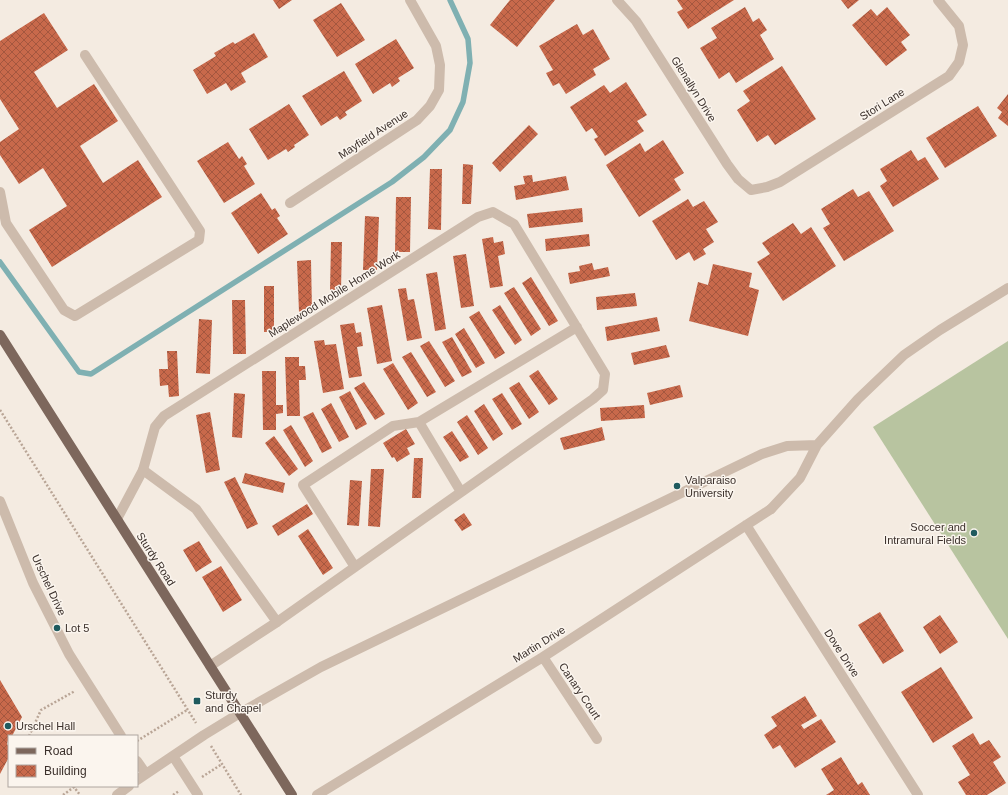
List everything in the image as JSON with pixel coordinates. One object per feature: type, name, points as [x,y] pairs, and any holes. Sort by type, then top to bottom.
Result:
[{"type":"main road","name":"Sturdy Road","points":[[0,335],[292,795]]},
{"type":"street","name":"Mayfield Avenue","points":[[290,203],[417,120],[430,106],[439,90],[440,65],[436,46],[410,0]]},
{"type":"street","name":"Glenallyn Drive","points":[[617,0],[636,21],[727,164],[738,179],[751,190]]},
{"type":"street","name":"Stori Lane","points":[[751,190],[767,187],[780,182],[949,76],[959,62],[963,45],[959,26],[938,0]]},
{"type":"street","points":[[0,192],[6,223],[64,310],[75,316],[198,240],[200,231],[85,55]]},
{"type":"street","name":"Maplewood Mobile Home Work","points":[[117,520],[143,470],[155,427],[164,416],[478,217],[493,212],[514,224],[605,374],[603,390],[593,399],[277,622],[210,666]]},
{"type":"street","name":"Martin Drive","points":[[317,795],[543,657],[771,508],[800,478],[817,445],[858,398],[904,355],[940,330],[1008,288]]},
{"type":"street","points":[[355,567],[303,485],[393,426],[419,422],[577,327]]},
{"type":"street","points":[[419,422],[461,492]]},
{"type":"street","points":[[138,779],[240,713],[321,667],[762,454],[787,446],[817,445]]},
{"type":"street","points":[[143,470],[196,509],[277,622]]},
{"type":"street","name":"Urschel Drive","points":[[0,501],[33,583],[69,654],[120,735]]},
{"type":"street","name":"Dove Drive","points":[[746,525],[918,795]]},
{"type":"street","name":"Canary Court","points":[[543,657],[597,739]]},
{"type":"street","points":[[173,756],[198,795]]},
{"type":"street","points":[[138,762],[146,774]]},
{"type":"street","points":[[117,795],[128,787]]},
{"type":"path","points":[[0,410],[187,710],[138,740]]},
{"type":"path","points":[[29,735],[41,710],[87,683]]},
{"type":"path","points":[[199,778],[222,764],[241,795]]},
{"type":"path","points":[[63,795],[74,787]]},
{"type":"path","points":[[172,795],[178,791]]},
{"type":"green space","name":"Soccer and Intramural Fields","points":[[1008,341],[1008,639],[873,427]]},
{"type":"building","points":[[273,0],[292,0],[279,9]]},
{"type":"building","points":[[510,0],[555,0],[517,47],[490,25]]},
{"type":"building","points":[[677,0],[734,0],[688,29],[677,12],[683,9]]},
{"type":"building","points":[[841,0],[859,0],[848,9]]},
{"type":"building","points":[[341,3],[365,40],[337,57],[313,20]]},
{"type":"building","points":[[745,7],[753,22],[759,18],[767,30],[760,35],[774,59],[736,83],[729,72],[719,79],[700,48],[717,38],[711,28]]},
{"type":"building","points":[[887,7],[910,35],[901,42],[907,50],[886,66],[852,25],[871,9],[877,16]]},
{"type":"building","points":[[44,13],[68,50],[34,72],[57,108],[94,84],[118,121],[80,146],[103,183],[138,160],[162,197],[52,267],[29,230],[67,206],[43,168],[19,184],[0,155],[0,142],[19,129],[0,99],[0,41]]},
{"type":"building","points":[[577,24],[583,35],[593,29],[610,59],[593,69],[596,75],[566,94],[559,83],[553,86],[546,73],[553,70],[539,46]]},
{"type":"building","points":[[254,33],[268,57],[241,73],[246,82],[231,91],[226,83],[207,94],[193,70],[216,56],[214,53],[233,42],[235,44]]},
{"type":"building","points":[[396,39],[414,68],[398,78],[400,81],[392,87],[390,83],[373,94],[355,64]]},
{"type":"building","points":[[782,66],[816,119],[775,145],[768,135],[757,142],[737,110],[750,101],[743,91]]},
{"type":"building","points":[[344,71],[362,101],[345,112],[347,115],[340,120],[337,116],[321,126],[302,96]]},
{"type":"building","points":[[626,82],[647,115],[637,121],[644,131],[605,156],[594,139],[598,137],[592,128],[586,132],[570,107],[604,85],[610,93]]},
{"type":"building","points":[[1008,94],[1008,126],[998,118],[1002,112],[997,108]]},
{"type":"building","points":[[289,104],[309,135],[294,145],[295,147],[288,152],[286,149],[268,160],[249,129]]},
{"type":"building","points":[[978,106],[997,136],[945,168],[926,138]]},
{"type":"building","points":[[529,125],[538,134],[500,172],[492,163]]},
{"type":"building","points":[[663,140],[684,173],[674,179],[681,190],[639,217],[606,165],[640,143],[645,152]]},
{"type":"building","points":[[228,142],[239,159],[242,156],[247,164],[244,166],[255,184],[224,203],[197,161]]},
{"type":"building","points":[[911,150],[918,161],[925,157],[939,179],[893,207],[880,186],[887,181],[880,169]]},
{"type":"building","points":[[463,164],[473,165],[471,204],[462,204]]},
{"type":"building","points":[[430,169],[442,169],[441,230],[428,229]]},
{"type":"building","points":[[532,175],[533,182],[566,176],[569,190],[516,200],[514,186],[525,184],[523,176]]},
{"type":"building","points":[[853,189],[858,197],[869,191],[894,231],[844,261],[823,228],[830,224],[821,209]]},
{"type":"building","points":[[261,193],[272,210],[275,208],[280,216],[277,218],[288,234],[258,254],[231,213]]},
{"type":"building","points":[[396,197],[411,197],[410,252],[395,252]]},
{"type":"building","points":[[688,199],[693,207],[704,201],[718,222],[706,229],[714,242],[703,249],[706,254],[694,261],[689,252],[676,260],[652,221]]},
{"type":"building","points":[[582,208],[583,222],[529,228],[527,214]]},
{"type":"building","points":[[365,216],[379,217],[377,270],[363,270]]},
{"type":"building","points":[[793,223],[801,234],[811,227],[836,266],[783,301],[757,262],[770,254],[762,243]]},
{"type":"building","points":[[589,234],[590,246],[546,251],[545,239]]},
{"type":"building","points":[[493,237],[494,243],[503,241],[505,254],[498,256],[503,286],[490,288],[482,239]]},
{"type":"building","points":[[331,242],[342,242],[341,291],[330,291]]},
{"type":"building","points":[[466,254],[474,306],[461,308],[453,256]]},
{"type":"building","points":[[311,260],[312,311],[299,312],[297,261]]},
{"type":"building","points":[[592,263],[594,270],[608,267],[610,276],[570,284],[568,273],[580,271],[579,266]]},
{"type":"building","points":[[713,264],[752,273],[749,287],[759,290],[748,336],[689,321],[698,282],[708,285]]},
{"type":"building","points":[[437,272],[446,329],[435,331],[426,274]]},
{"type":"building","points":[[531,277],[558,321],[549,326],[522,283]]},
{"type":"building","points":[[264,286],[274,286],[274,332],[264,332]]},
{"type":"building","points":[[514,287],[541,329],[531,336],[504,293]]},
{"type":"building","points":[[406,288],[408,300],[414,299],[422,338],[407,341],[398,289]]},
{"type":"building","points":[[635,293],[637,306],[597,310],[596,297]]},
{"type":"building","points":[[232,300],[245,300],[246,354],[233,354]]},
{"type":"building","points":[[382,305],[392,361],[377,364],[367,308]]},
{"type":"building","points":[[500,305],[522,340],[515,345],[492,310]]},
{"type":"building","points":[[479,311],[505,353],[495,359],[469,317]]},
{"type":"building","points":[[657,317],[660,331],[607,341],[605,327]]},
{"type":"building","points":[[199,319],[212,320],[210,374],[196,373]]},
{"type":"building","points":[[354,323],[356,333],[361,332],[363,346],[357,347],[362,376],[349,378],[340,325]]},
{"type":"building","points":[[464,328],[485,363],[476,368],[455,334]]},
{"type":"building","points":[[452,337],[472,372],[462,377],[442,342]]},
{"type":"building","points":[[324,340],[325,345],[336,344],[344,389],[323,393],[314,341]]},
{"type":"building","points":[[429,341],[455,381],[445,387],[420,346]]},
{"type":"building","points":[[666,345],[670,357],[634,365],[631,353]]},
{"type":"building","points":[[167,351],[177,351],[179,396],[169,397],[168,385],[160,386],[159,369],[168,369]]},
{"type":"building","points":[[411,352],[436,392],[427,397],[402,357]]},
{"type":"building","points":[[285,357],[299,357],[299,366],[305,366],[306,380],[299,380],[300,416],[287,416]]},
{"type":"building","points":[[393,363],[418,403],[408,410],[383,369]]},
{"type":"building","points":[[538,370],[558,399],[549,405],[529,376]]},
{"type":"building","points":[[262,371],[276,371],[276,405],[283,405],[283,413],[276,414],[276,430],[263,430]]},
{"type":"building","points":[[364,382],[385,414],[375,420],[354,388]]},
{"type":"building","points":[[519,382],[539,412],[529,419],[509,388]]},
{"type":"building","points":[[680,385],[683,397],[650,405],[647,393]]},
{"type":"building","points":[[350,391],[367,424],[356,430],[339,397]]},
{"type":"building","points":[[234,393],[245,394],[242,438],[232,437]]},
{"type":"building","points":[[502,393],[522,424],[512,430],[492,399]]},
{"type":"building","points":[[331,403],[349,437],[339,442],[321,409]]},
{"type":"building","points":[[484,404],[503,434],[493,441],[474,411]]},
{"type":"building","points":[[644,405],[645,418],[601,421],[600,408]]},
{"type":"building","points":[[210,412],[220,470],[206,473],[196,415]]},
{"type":"building","points":[[313,412],[332,448],[322,453],[303,417]]},
{"type":"building","points":[[467,415],[488,448],[478,455],[457,422]]},
{"type":"building","points":[[291,425],[313,461],[305,467],[283,430]]},
{"type":"building","points":[[602,427],[605,440],[564,450],[560,438]]},
{"type":"building","points":[[406,429],[415,444],[407,448],[410,454],[397,462],[394,457],[392,458],[383,443]]},
{"type":"building","points":[[452,431],[469,457],[460,462],[443,437]]},
{"type":"building","points":[[274,436],[298,469],[289,476],[265,443]]},
{"type":"building","points":[[414,458],[423,458],[421,498],[412,498]]},
{"type":"building","points":[[371,469],[384,469],[380,527],[368,526]]},
{"type":"building","points":[[245,473],[285,483],[283,493],[242,483]]},
{"type":"building","points":[[235,477],[258,524],[247,529],[224,482]]},
{"type":"building","points":[[350,480],[362,481],[359,526],[347,525]]},
{"type":"building","points":[[307,504],[313,514],[278,536],[272,526]]},
{"type":"building","points":[[464,513],[472,525],[462,531],[454,520]]},
{"type":"building","points":[[308,529],[333,568],[323,575],[298,536]]},
{"type":"building","points":[[199,541],[212,562],[196,572],[183,550]]},
{"type":"building","points":[[221,566],[242,600],[223,612],[202,577]]},
{"type":"building","points":[[880,612],[904,651],[883,664],[858,625]]},
{"type":"building","points":[[940,615],[958,642],[940,654],[923,627]]},
{"type":"building","points":[[941,667],[973,718],[933,743],[901,692]]},
{"type":"building","name":"Urschel Hall","points":[[0,680],[22,717],[13,735],[8,735],[8,759],[0,774]]},
{"type":"building","points":[[805,696],[817,716],[801,725],[804,729],[821,719],[836,742],[795,768],[780,745],[773,749],[764,735],[777,726],[771,717]]},
{"type":"building","points":[[973,733],[980,745],[989,740],[1001,757],[993,762],[1006,783],[987,795],[966,795],[958,782],[970,775],[952,746]]},
{"type":"building","points":[[841,757],[858,785],[862,782],[870,795],[826,795],[834,790],[821,769]]},
{"type":"waterway","points":[[0,262],[79,372],[91,374],[392,182],[424,157],[450,130],[463,102],[470,63],[468,39],[450,0]]},
{"type":"place","name":"Valparaiso University","points":[[677,486]]},
{"type":"place","name":"Soccer and Intramural Fields","points":[[974,533]]},
{"type":"place","name":"Lot 5","points":[[57,628]]},
{"type":"place","name":"Sturdy and Chapel","points":[[197,701]]},
{"type":"place","name":"Urschel Hall","points":[[8,726]]}]
